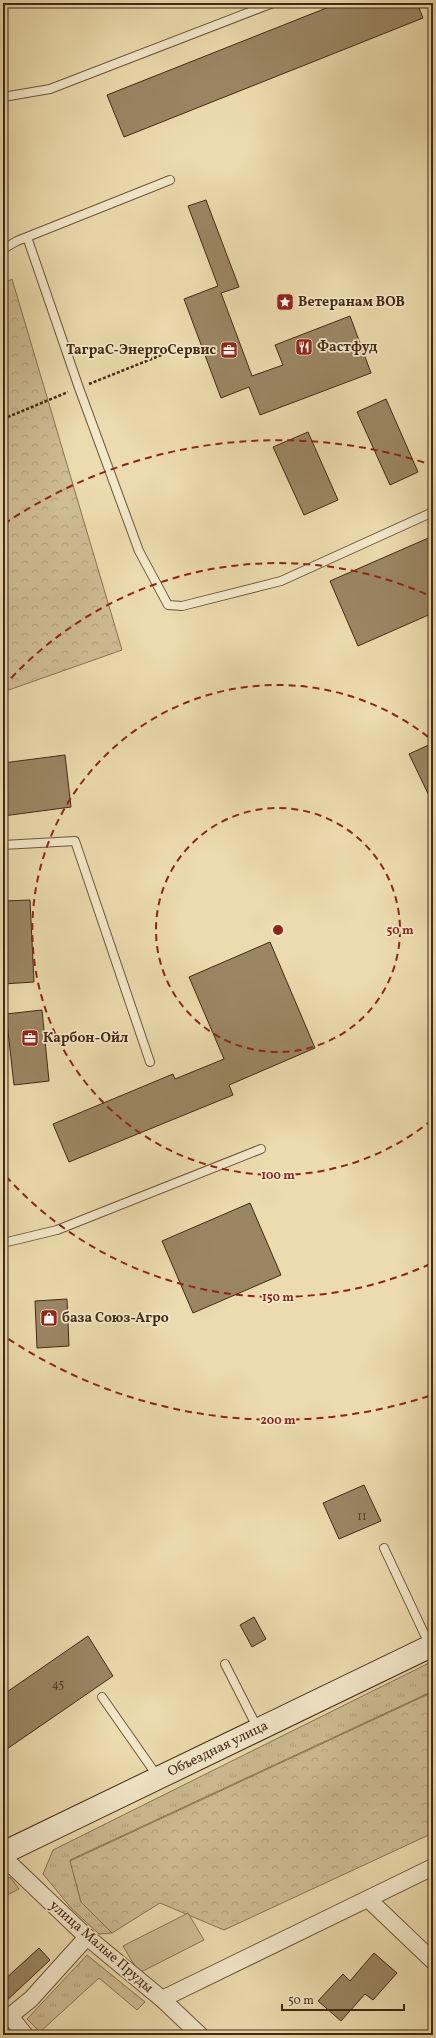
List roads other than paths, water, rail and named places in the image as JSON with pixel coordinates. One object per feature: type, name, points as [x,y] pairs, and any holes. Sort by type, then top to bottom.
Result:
[{"type":"main road","name":"Объездная улица","points":[[3,1853],[431,1645]]},
{"type":"street","name":"улица Малые Пруды","points":[[3,1857],[87,1936],[162,1999],[200,2035]]},
{"type":"street","points":[[162,1999],[433,1867]]},
{"type":"street","points":[[368,1899],[433,1961]]},
{"type":"street","points":[[25,2035],[10,2016],[31,1999],[87,1936]]},
{"type":"lane","points":[[3,97],[50,89],[273,3]]},
{"type":"lane","points":[[3,249],[27,237],[170,180]]},
{"type":"lane","points":[[27,237],[78,388],[139,551],[168,605],[182,606],[281,581],[433,512]]},
{"type":"lane","points":[[3,845],[75,841],[150,1062]]},
{"type":"lane","points":[[3,1243],[57,1230],[261,1149]]},
{"type":"lane","points":[[384,1548],[431,1645]]},
{"type":"lane","points":[[225,1664],[258,1730]]},
{"type":"lane","points":[[102,1697],[159,1778]]},
{"type":"place","name":"Ветеранам ВОВ","points":[[285,302]]},
{"type":"place","name":"Фастфуд","points":[[304,347]]},
{"type":"place","name":"ТаграС-ЭнергоСервис","points":[[229,350]]},
{"type":"place","name":"Карбон-Ойл","points":[[30,1038]]},
{"type":"place","name":"база Союз-Агро","points":[[49,1318]]}]
